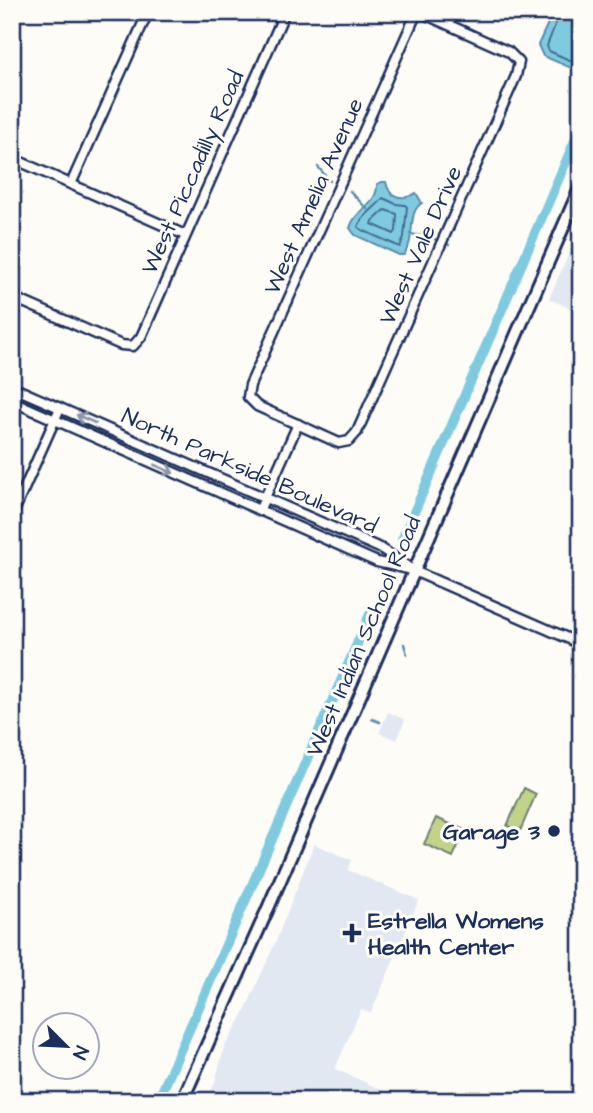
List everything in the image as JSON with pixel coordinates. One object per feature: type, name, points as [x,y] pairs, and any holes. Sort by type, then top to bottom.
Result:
[{"type":"main road","name":"West Indian School Road","points":[[183,1101],[581,186]]},
{"type":"street","points":[[71,184],[148,12]]},
{"type":"street","name":"West Piccadilly Road","points":[[12,297],[121,345],[133,346],[141,337],[285,12]]},
{"type":"street","name":"West Vale Drive","points":[[298,424],[339,443],[349,441],[357,432],[516,76],[519,62],[509,52],[418,12]]},
{"type":"street","name":"West Amelia Avenue","points":[[298,424],[257,406],[248,397],[250,385],[418,12]]},
{"type":"street","points":[[12,159],[185,235]]},
{"type":"street","name":"North Parkside Boulevard","points":[[12,387],[382,550],[414,571]]},
{"type":"street","name":"North Parkside Boulevard","points":[[12,401],[377,562],[414,571]]},
{"type":"street","points":[[12,516],[60,408]]},
{"type":"street","points":[[259,511],[298,424]]},
{"type":"street","points":[[414,571],[581,644]]},
{"type":"shaded area","points":[[581,226],[581,313],[549,299]]},
{"type":"shaded area","points":[[388,712],[405,720],[397,740],[379,733]]},
{"type":"shaded area","points":[[314,844],[352,860],[348,870],[419,900],[371,1013],[361,1009],[335,1069],[407,1101],[207,1101],[224,1048],[243,1015],[276,941]]},
{"type":"green space","points":[[524,788],[536,794],[520,831],[507,826]]},
{"type":"green space","points":[[436,818],[465,830],[453,857],[424,844]]},
{"type":"water","points":[[553,12],[574,12],[581,15],[581,72],[543,56],[538,45]]},
{"type":"water","points":[[386,182],[393,195],[406,197],[416,193],[422,203],[414,213],[410,241],[404,255],[355,235],[350,228],[356,216],[374,197],[377,184]]},
{"type":"waterway","points":[[402,540],[581,127]]},
{"type":"waterway","points":[[318,167],[330,181]]},
{"type":"waterway","points":[[350,191],[367,209]]},
{"type":"waterway","points":[[410,234],[432,238],[449,245]]},
{"type":"waterway","points":[[158,1101],[371,612]]},
{"type":"waterway","points":[[404,644],[407,654]]},
{"type":"waterway","points":[[372,719],[380,722]]},
{"type":"place","name":"Garage 3","points":[[554,831]]},
{"type":"place","name":"Estrella Womens Health Center","points":[[352,933]]}]
